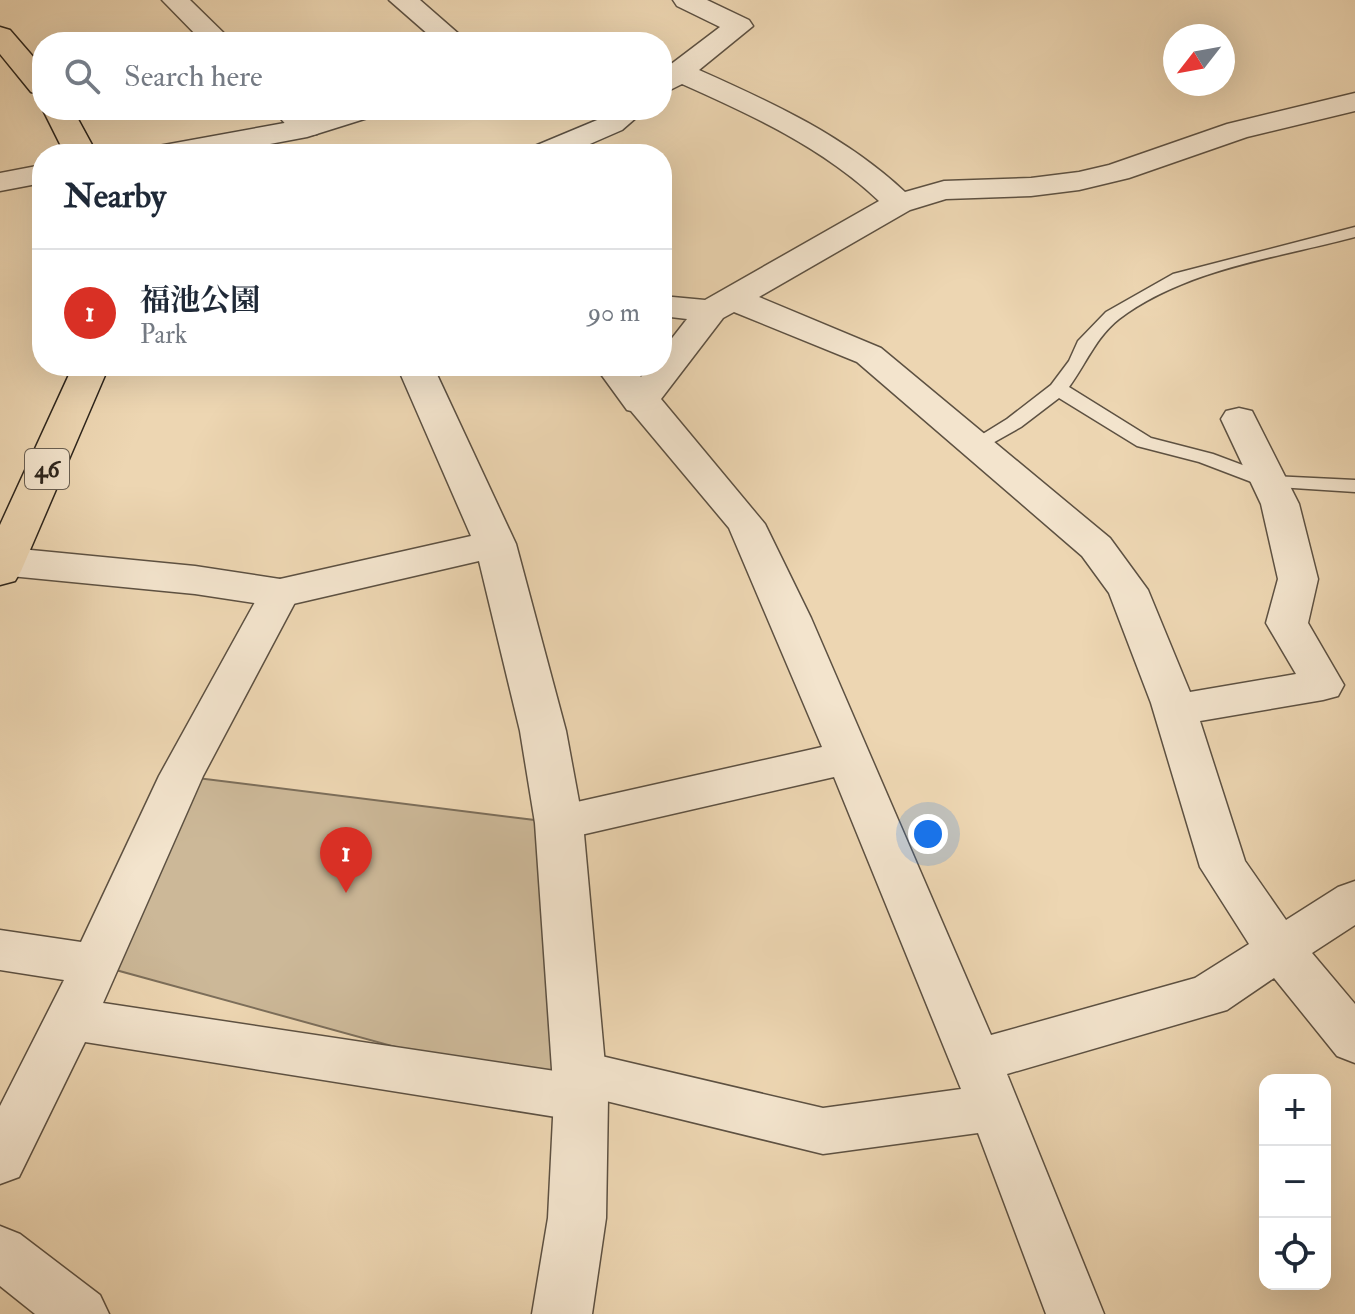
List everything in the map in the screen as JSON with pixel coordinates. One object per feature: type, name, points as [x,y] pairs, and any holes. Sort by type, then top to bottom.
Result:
[{"type":"main road","points":[[0,36],[32,74]]},
{"type":"main road","points":[[63,120],[76,144]]},
{"type":"main road","name":"46","points":[[2,564],[87,376]]},
{"type":"street","points":[[175,0],[209,32]]},
{"type":"street","points":[[403,0],[442,32]]},
{"type":"street","points":[[672,78],[739,26],[686,0]]},
{"type":"street","points":[[672,79],[827,144],[871,175],[899,203]]},
{"type":"street","points":[[672,364],[722,305],[797,259],[899,203],[944,190],[1031,187],[1079,181],[1118,172],[1237,130],[1355,102]]},
{"type":"street","points":[[225,144],[305,131],[335,120]]},
{"type":"street","points":[[565,144],[617,120]]},
{"type":"street","points":[[0,182],[32,176]]},
{"type":"street","points":[[672,306],[722,305],[869,355],[1096,547],[1128,590],[1175,710],[1223,867],[1278,947],[1355,1041]]},
{"type":"street","points":[[419,376],[495,544],[543,731],[559,823],[580,1086],[577,1218],[562,1314]]},
{"type":"street","points":[[620,376],[746,524],[849,757],[985,1085],[1075,1314]]},
{"type":"street","points":[[640,402],[662,376]]},
{"type":"street","points":[[1175,710],[1323,685],[1287,623],[1298,579],[1280,504],[1239,419]]},
{"type":"street","points":[[2,564],[195,580],[280,593],[495,544]]},
{"type":"street","points":[[0,1160],[71,1019],[181,776],[280,593]]},
{"type":"street","points":[[559,823],[849,757]]},
{"type":"street","points":[[71,1019],[580,1086],[823,1131],[985,1085],[1209,995],[1278,947],[1355,900]]},
{"type":"street","points":[[0,950],[94,964]]},
{"type":"street","points":[[0,1252],[80,1314]]},
{"type":"lane","points":[[975,445],[1014,423],[1058,389],[1078,362],[1084,345],[1121,308],[1179,278],[1355,232]]},
{"type":"lane","points":[[1058,389],[1144,442],[1206,458],[1269,482],[1355,486]]},
{"type":"shaded area","points":[[181,776],[559,823],[581,1098],[94,964]]},
{"type":"place","name":"福池公園","points":[[346,893]]}]
